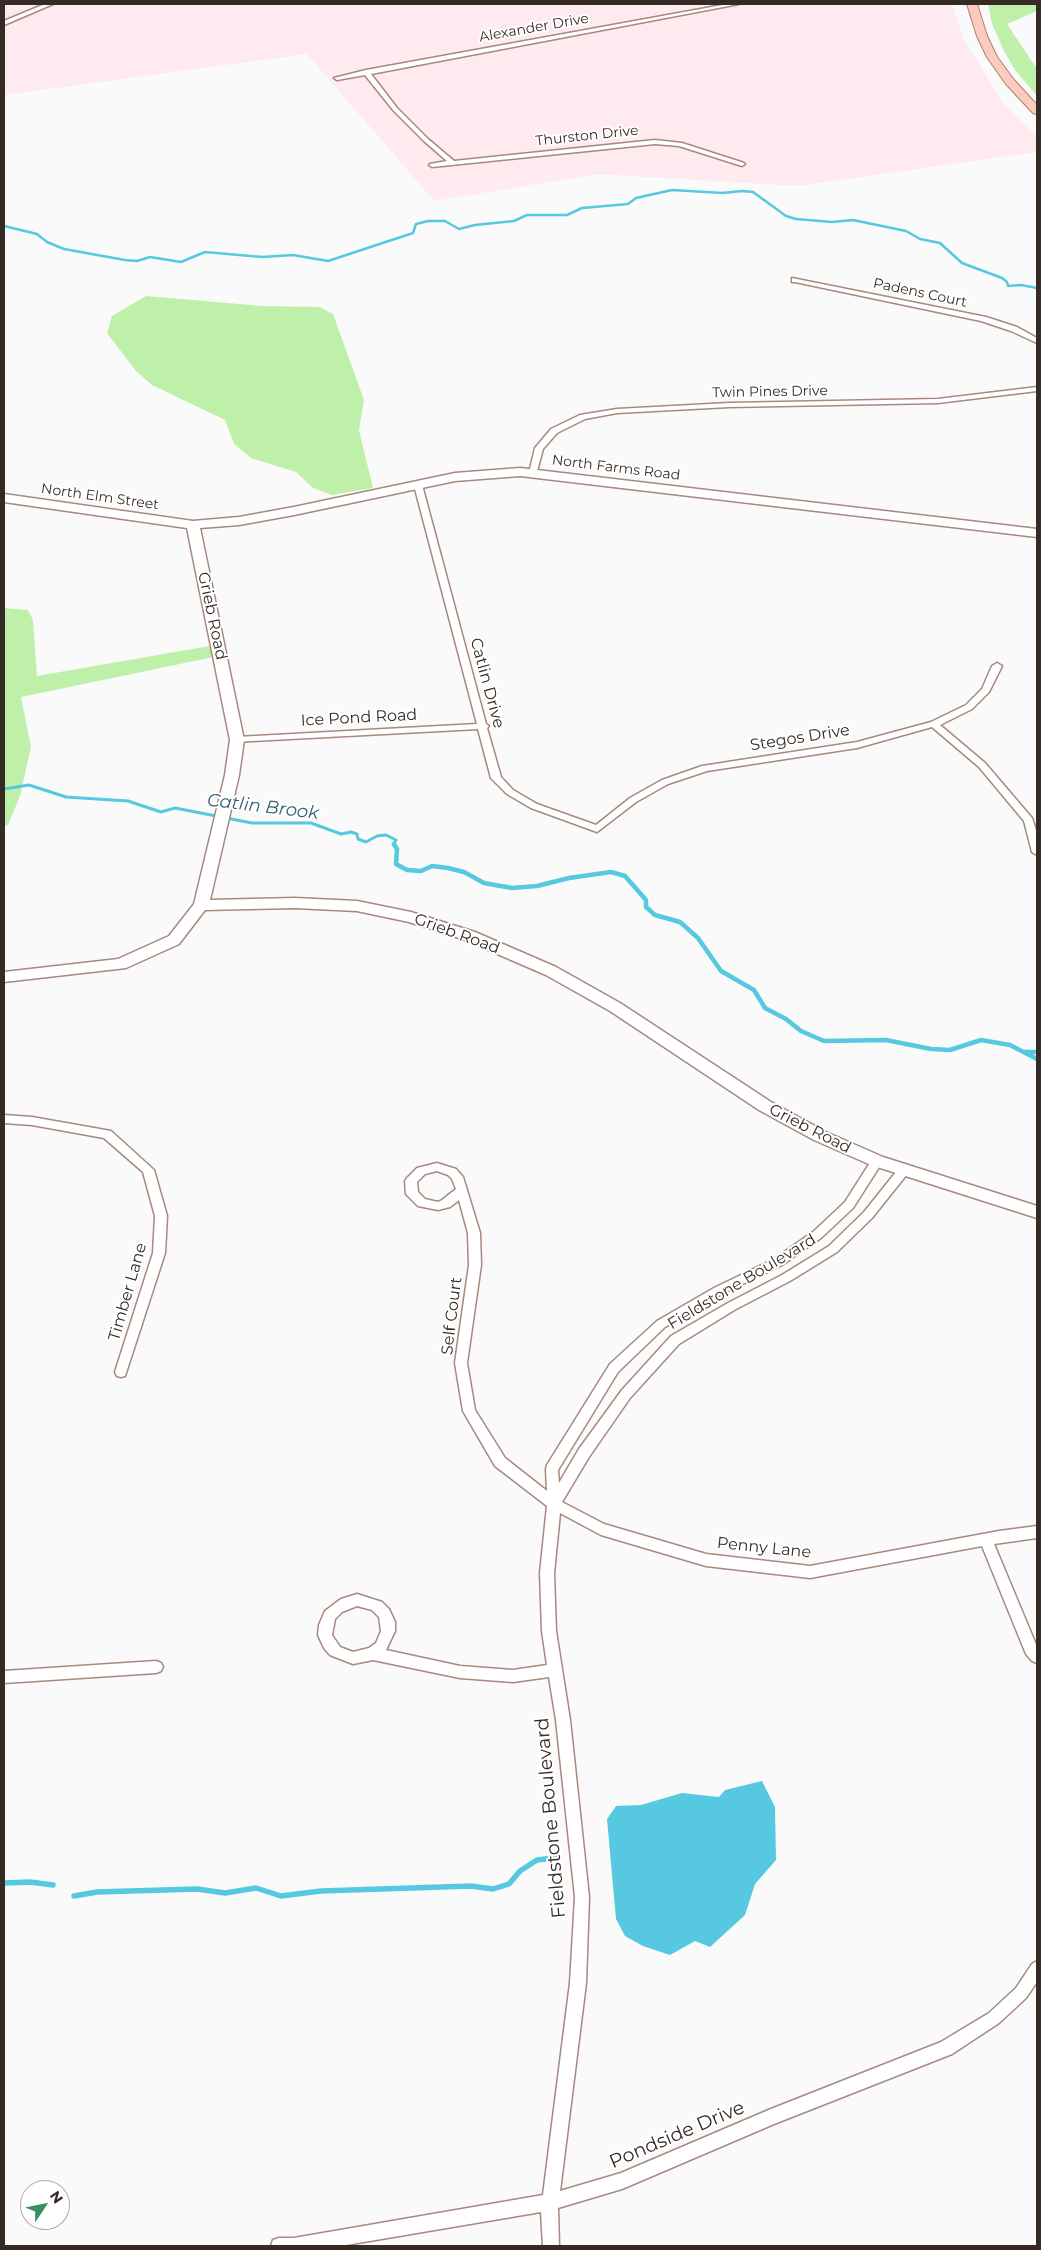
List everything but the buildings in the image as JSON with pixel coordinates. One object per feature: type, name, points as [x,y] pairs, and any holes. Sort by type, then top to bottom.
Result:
[{"type":"main road","points":[[972,4],[982,36],[992,57],[1010,82],[1037,111]]},
{"type":"main road","name":"North Farms Road","points":[[193,526],[239,521],[294,511],[455,477],[520,472],[1037,533]]},
{"type":"main road","name":"North Elm Street","points":[[4,498],[193,526]]},
{"type":"main road","name":"Grieb Road","points":[[193,526],[237,740],[232,775],[201,904],[296,902],[357,906],[411,917],[470,936],[559,976],[614,1007],[765,1106],[820,1136],[877,1161],[1037,1212]]},
{"type":"main road","points":[[4,977],[121,964],[174,940],[201,904]]},
{"type":"street","points":[[4,23],[50,4]]},
{"type":"street","name":"Alexander Drive","points":[[337,78],[736,4]]},
{"type":"street","points":[[366,72],[396,109],[426,140],[452,162]]},
{"type":"street","name":"Thurston Drive","points":[[432,165],[655,142],[680,144],[742,164]]},
{"type":"street","name":"Padens Court","points":[[795,280],[983,319],[1014,329],[1037,341]]},
{"type":"street","name":"Twin Pines Drive","points":[[533,473],[539,448],[554,431],[583,417],[617,411],[729,405],[938,401],[1037,389]]},
{"type":"street","name":"Catlin Drive","points":[[418,485],[484,726],[496,778],[510,792],[534,806],[597,829]]},
{"type":"street","name":"Stegos Drive","points":[[597,829],[633,800],[665,782],[705,768],[857,745],[934,724],[969,706],[986,690],[997,666]]},
{"type":"street","points":[[934,724],[982,765],[1028,820],[1037,852]]},
{"type":"street","name":"Ice Pond Road","points":[[237,740],[484,726]]},
{"type":"street","name":"Timber Lane","points":[[4,1119],[32,1121],[107,1134],[148,1170],[161,1216],[159,1253],[121,1372]]},
{"type":"street","name":"Fieldstone Boulevard","points":[[551,2246],[550,2202],[578,1984],[582,1897],[549,1631],[547,1573],[554,1504],[552,1469],[614,1368],[661,1324],[718,1291],[778,1262],[817,1235],[849,1205],[877,1161]]},
{"type":"street","name":"Fieldstone Boulevard","points":[[554,1504],[584,1454],[626,1394],[676,1340],[732,1306],[786,1278],[833,1249],[868,1215],[904,1170]]},
{"type":"street","name":"Self Court","points":[[462,1189],[474,1233],[475,1265],[461,1363],[469,1411],[500,1462],[554,1504]]},
{"type":"street","name":"Penny Lane","points":[[554,1504],[601,1529],[706,1560],[810,1572],[1037,1532]]},
{"type":"street","points":[[986,1540],[1031,1650],[1037,1657]]},
{"type":"street","points":[[373,1654],[386,1640],[388,1622],[384,1613],[377,1606],[362,1601],[346,1603],[337,1608],[330,1615],[325,1634],[329,1644],[335,1651],[353,1658],[373,1654],[460,1672],[514,1676],[555,1670]]},
{"type":"street","points":[[4,1677],[156,1667]]},
{"type":"street","name":"Pondside Drive","points":[[279,2246],[294,2246],[550,2202],[622,2181],[771,2117],[946,2048],[994,2018],[1021,1993],[1037,1969]]},
{"type":"shaded area","points":[[4,4],[952,4],[964,40],[1005,106],[1037,136],[1037,152],[797,186],[597,174],[434,201],[307,54],[4,95]]},
{"type":"green space","points":[[988,4],[1037,4],[1037,11],[1007,24],[1037,69],[1037,96],[1015,70],[1004,51],[992,24]]},
{"type":"green space","points":[[146,296],[262,306],[320,307],[333,314],[364,400],[359,430],[373,488],[332,495],[313,488],[296,472],[251,458],[234,444],[225,420],[152,385],[136,371],[107,333],[112,316]]},
{"type":"green space","points":[[4,608],[28,610],[33,620],[37,676],[221,644],[223,655],[21,697],[31,747],[20,796],[8,825],[4,826]]},
{"type":"water","points":[[762,1781],[775,1807],[776,1860],[755,1884],[745,1915],[710,1947],[695,1941],[670,1955],[643,1946],[625,1936],[616,1919],[607,1819],[616,1806],[641,1805],[682,1793],[719,1797],[725,1790]]},
{"type":"waterway","points":[[4,226],[37,234],[47,242],[64,249],[125,260],[137,261],[150,257],[181,262],[205,252],[262,257],[293,255],[328,261],[413,233],[416,224],[428,221],[445,221],[459,229],[475,225],[514,221],[527,215],[567,215],[582,208],[628,204],[636,198],[672,190],[723,193],[742,191],[753,192],[786,216],[796,219],[832,222],[853,220],[906,231],[920,239],[940,243],[962,263],[1002,278],[1007,282],[1008,286],[1021,285],[1037,288]]},
{"type":"waterway","name":"Catlin Brook","points":[[4,789],[29,785],[66,797],[128,801],[161,812],[175,808],[252,823],[311,823],[341,834],[351,832],[357,834],[358,839],[366,842],[377,836],[386,835],[396,840],[393,845]]},
{"type":"waterway","name":"Catlin Brook","points":[[394,844],[397,849],[396,864],[407,870],[421,871],[432,866],[448,868],[464,872],[484,883],[512,888],[537,886],[569,878],[611,872],[625,876],[646,900],[646,907],[655,915],[680,922],[698,938],[721,971],[754,990],[765,1008],[786,1019],[801,1031],[824,1041],[886,1040],[931,1049],[950,1050],[981,1040],[1010,1045],[1037,1059]]},
{"type":"waterway","name":"Catlin Brook","points":[[1024,1052],[1037,1052]]},
{"type":"waterway","points":[[74,1896],[97,1892],[197,1889],[225,1893],[256,1888],[281,1896],[321,1891],[471,1886],[493,1889],[509,1884],[520,1871],[537,1860],[555,1858]]},
{"type":"waterway","points":[[4,1883],[30,1882],[53,1885]]}]
